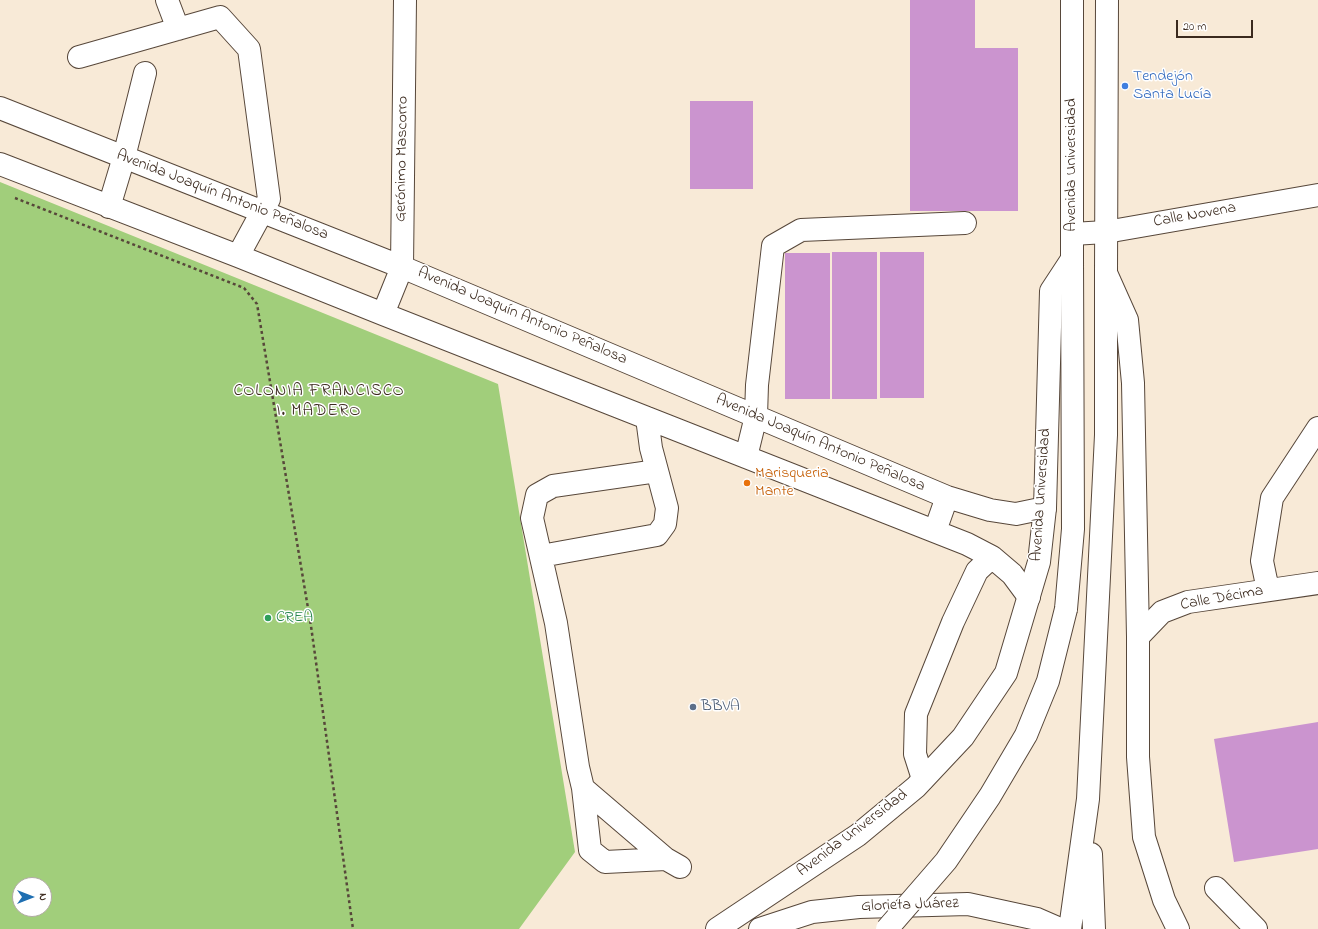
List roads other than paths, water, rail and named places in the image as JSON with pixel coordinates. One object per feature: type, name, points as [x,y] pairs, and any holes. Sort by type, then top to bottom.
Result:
[{"type":"main road","points":[[167,0],[178,29]]},
{"type":"main road","name":"Gerónimo Mascorro","points":[[383,314],[402,267],[405,0]]},
{"type":"main road","name":"Avenida Universidad","points":[[717,929],[858,835],[916,787],[963,737],[1006,673],[1039,562],[1045,508],[1051,291],[1072,259],[1072,0]]},
{"type":"main road","points":[[1070,929],[1088,799],[1106,435],[1108,0]]},
{"type":"main road","points":[[79,57],[220,17],[249,49],[269,199],[261,211],[238,256]]},
{"type":"main road","points":[[109,207],[124,157],[145,73]]},
{"type":"main road","name":"Avenida Joaquín Antonio Peñalosa","points":[[0,108],[402,267],[947,497],[990,510],[1016,514],[1045,508]]},
{"type":"main road","points":[[0,164],[238,256],[967,544],[992,558],[1012,574],[1029,597]]},
{"type":"main road","name":"Calle Novena","points":[[1072,234],[1106,232],[1318,195]]},
{"type":"main road","points":[[746,457],[756,416],[757,386],[773,246],[802,230],[965,223]]},
{"type":"main road","points":[[887,929],[946,861],[990,796],[1026,735],[1048,681],[1066,608],[1073,529],[1072,259]]},
{"type":"main road","points":[[1106,273],[1127,320],[1133,383],[1138,637],[1138,757],[1144,837],[1164,900],[1178,929]]},
{"type":"main road","points":[[541,556],[657,535],[665,524],[666,508],[651,448],[647,418]]},
{"type":"main road","points":[[1268,590],[1262,561],[1272,498],[1318,428]]},
{"type":"main road","points":[[583,788],[673,863],[605,862],[590,850],[583,788],[578,768],[556,623],[532,518],[537,495],[553,486],[657,471]]},
{"type":"main road","points":[[935,531],[947,497]]},
{"type":"main road","points":[[923,779],[915,754],[916,714],[953,622],[977,570],[992,558]]},
{"type":"main road","name":"Calle Décima","points":[[1138,637],[1162,612],[1188,602],[1318,583]]},
{"type":"main road","points":[[1088,799],[1094,929]]},
{"type":"main road","points":[[1216,888],[1256,929]]},
{"type":"main road","name":"Glorieta Juárez","points":[[760,929],[812,912],[820,911],[859,907],[968,904],[1037,919],[1060,929]]},
{"type":"place","name":"Tendejón Santa Lucía","points":[[1125,86]]},
{"type":"place","name":"Marisqueria Mante","points":[[747,483]]},
{"type":"place","name":"CREA","points":[[268,618]]},
{"type":"place","name":"BBVA","points":[[693,707]]},
{"type":"district","name":"COLONIA FRANCISCO I. MADERO","points":[[319,402]]}]
